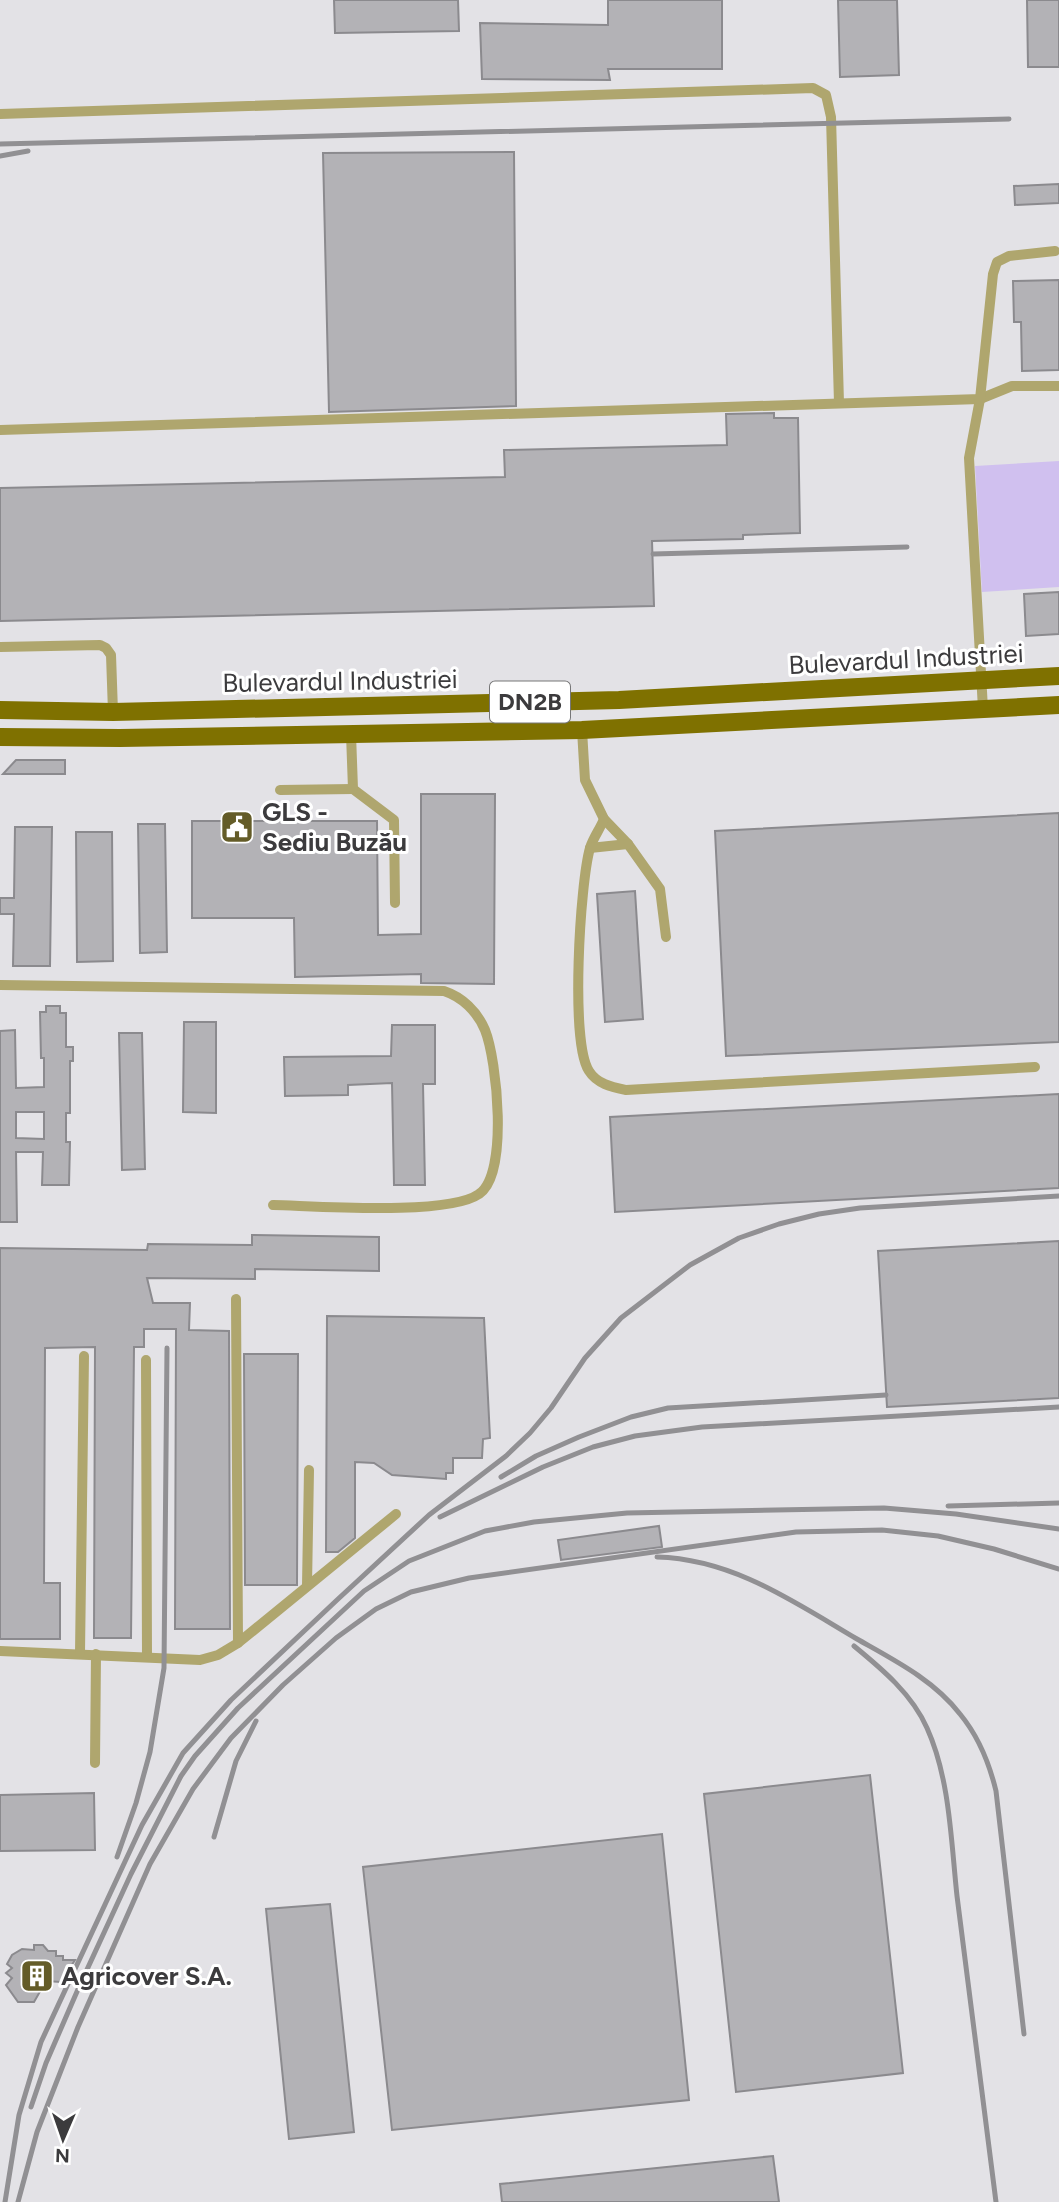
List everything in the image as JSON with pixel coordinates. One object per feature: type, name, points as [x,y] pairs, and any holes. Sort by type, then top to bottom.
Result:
[{"type":"main road","name":"Bulevardul Industriei","points":[[0,710],[113,712],[619,700],[1059,677]]},
{"type":"main road","name":"Bulevardul Industriei","points":[[0,737],[120,738],[582,730],[1059,705]]},
{"type":"lane","points":[[0,114],[813,88],[826,95],[831,117],[839,403]]},
{"type":"lane","points":[[983,709],[969,458],[981,399],[993,274],[997,262],[1009,256],[1055,251]]},
{"type":"lane","points":[[0,430],[981,399],[1013,386],[1059,386]]},
{"type":"lane","points":[[0,647],[100,645],[106,648],[111,655],[113,712]]},
{"type":"lane","points":[[582,730],[585,780],[604,819],[628,844],[660,889],[666,937]]},
{"type":"lane","points":[[351,734],[353,789]]},
{"type":"lane","points":[[279,789],[353,789],[394,820],[395,903]]},
{"type":"lane","points":[[604,819],[590,848],[578,965],[581,1043],[588,1071],[604,1085],[626,1090],[1035,1067]]},
{"type":"lane","points":[[590,848],[628,844]]},
{"type":"lane","points":[[0,985],[444,991],[457,995],[470,1007],[484,1029],[494,1065],[498,1143],[493,1175],[481,1194],[453,1205],[273,1205]]},
{"type":"lane","points":[[236,1299],[238,1643]]},
{"type":"lane","points":[[80,1653],[83,1356]]},
{"type":"lane","points":[[146,1360],[147,1656]]},
{"type":"lane","points":[[307,1587],[309,1470]]},
{"type":"lane","points":[[0,1651],[200,1660],[218,1655],[238,1643],[396,1514]]},
{"type":"lane","points":[[95,1763],[96,1654]]},
{"type":"shaded area","points":[[1059,461],[1059,587],[982,592],[975,466]]},
{"type":"building","points":[[334,0],[458,0],[459,31],[335,33]]},
{"type":"building","points":[[608,0],[722,0],[722,69],[608,69],[610,80],[482,79],[480,23],[608,25]]},
{"type":"building","points":[[838,0],[897,0],[899,75],[840,77]]},
{"type":"building","points":[[1027,0],[1059,0],[1059,67],[1028,67]]},
{"type":"building","points":[[514,152],[516,406],[329,412],[323,153]]},
{"type":"building","points":[[1059,184],[1059,203],[1015,205],[1014,186]]},
{"type":"building","points":[[1059,280],[1059,370],[1022,371],[1021,322],[1014,322],[1013,281]]},
{"type":"building","points":[[774,413],[774,418],[798,418],[800,533],[743,535],[743,539],[652,541],[654,606],[0,621],[0,488],[505,477],[504,450],[727,445],[726,414]]},
{"type":"building","points":[[1059,592],[1059,634],[1026,636],[1024,594]]},
{"type":"building","points":[[16,760],[65,760],[65,774],[3,774]]},
{"type":"building","points":[[421,794],[495,794],[494,984],[421,983],[421,974],[295,977],[294,918],[192,918],[192,821],[377,821],[378,935],[421,934]]},
{"type":"building","points":[[1059,813],[1059,1042],[726,1056],[715,831]]},
{"type":"building","points":[[138,824],[165,824],[167,952],[140,953]]},
{"type":"building","points":[[15,827],[52,827],[50,966],[13,966],[14,914],[0,914],[0,898],[14,898]]},
{"type":"building","points":[[76,832],[112,832],[113,961],[77,962]]},
{"type":"building","points":[[635,891],[643,1019],[605,1022],[597,894]]},
{"type":"building","points":[[46,1006],[60,1006],[60,1013],[66,1013],[66,1047],[73,1047],[73,1061],[70,1061],[70,1113],[66,1113],[66,1142],[70,1142],[69,1185],[42,1185],[43,1152],[16,1152],[17,1222],[0,1222],[0,1031],[15,1030],[16,1088],[44,1087],[40,1012],[46,1012]],"holes":[[[16,1112],[44,1112],[44,1139],[16,1138]]]},
{"type":"building","points":[[184,1022],[216,1022],[216,1113],[183,1112]]},
{"type":"building","points":[[392,1025],[435,1025],[435,1084],[423,1084],[425,1185],[394,1185],[392,1083],[348,1085],[348,1095],[285,1096],[284,1057],[391,1056]]},
{"type":"building","points":[[119,1033],[142,1033],[145,1169],[122,1170]]},
{"type":"building","points":[[1059,1094],[1059,1188],[615,1212],[610,1117]]},
{"type":"building","points":[[252,1235],[379,1237],[379,1271],[255,1269],[255,1279],[147,1278],[153,1303],[190,1303],[189,1330],[229,1331],[230,1629],[175,1629],[176,1329],[144,1329],[144,1347],[134,1347],[131,1638],[94,1638],[95,1347],[45,1348],[44,1583],[60,1583],[60,1639],[0,1639],[0,1248],[147,1250],[148,1244],[252,1245]]},
{"type":"building","points":[[1059,1241],[1059,1398],[887,1407],[878,1251]]},
{"type":"building","points":[[327,1316],[484,1318],[490,1438],[483,1439],[482,1458],[453,1458],[453,1473],[446,1473],[446,1479],[392,1475],[374,1463],[355,1462],[355,1538],[338,1552],[326,1552]]},
{"type":"building","points":[[244,1354],[298,1354],[297,1585],[245,1585]]},
{"type":"building","points":[[659,1526],[662,1547],[561,1560],[558,1540]]},
{"type":"building","points":[[870,1775],[903,2073],[736,2092],[704,1794]]},
{"type":"building","points":[[94,1793],[95,1850],[0,1851],[0,1795]]},
{"type":"building","points":[[662,1834],[689,2100],[392,2130],[363,1867]]},
{"type":"building","points":[[330,1904],[354,2132],[289,2139],[266,1909]]},
{"type":"building","name":"Agricover S.A.","points":[[34,1945],[43,1945],[48,1951],[56,1951],[56,1956],[63,1956],[63,1960],[75,1960],[61,1982],[46,1981],[34,2002],[18,2002],[6,1985],[12,1978],[6,1973],[12,1968],[7,1964],[12,1955],[22,1949],[34,1950]]},
{"type":"building","points":[[773,2156],[779,2202],[502,2202],[500,2184]]},
{"type":"railway","points":[[0,144],[1009,119]]},
{"type":"railway","points":[[0,156],[28,151]]},
{"type":"railway","points":[[653,554],[907,547]]},
{"type":"railway","points":[[5,2202],[19,2115],[41,2042],[142,1825],[183,1753],[231,1700],[429,1515],[506,1456],[530,1433],[551,1408],[585,1358],[621,1318],[690,1265],[739,1238],[779,1224],[860,1208],[1059,1196]]},
{"type":"railway","points":[[117,1857],[150,1752],[164,1668],[167,1348]]},
{"type":"railway","points":[[501,1477],[536,1456],[579,1437],[631,1417],[668,1408],[886,1395]]},
{"type":"railway","points":[[440,1517],[543,1467],[593,1447],[635,1436],[702,1427],[1059,1407]]},
{"type":"railway","points":[[948,1506],[1059,1503]]},
{"type":"railway","points":[[31,2107],[46,2063],[79,1987],[131,1874],[181,1776],[195,1756],[238,1708],[364,1591],[409,1561],[485,1531],[534,1522],[627,1513],[884,1508],[956,1514],[1059,1529]]},
{"type":"railway","points":[[18,2202],[37,2132],[78,2027],[150,1864],[193,1789],[231,1738],[283,1685],[336,1638],[376,1609],[411,1592],[469,1578],[796,1532],[882,1530],[938,1536],[994,1549],[1059,1569]]},
{"type":"railway","points":[[657,1557],[711,1565],[786,1597],[926,1681],[950,1702],[967,1723],[982,1750],[996,1791],[1024,2034]]},
{"type":"railway","points":[[854,1646],[885,1673],[913,1704],[927,1728],[941,1768],[996,2202]]},
{"type":"railway","points":[[214,1837],[236,1761],[256,1721]]},
{"type":"place","name":"GLS - Sediu Buzău","points":[[237,827]]},
{"type":"place","name":"Agricover S.A.","points":[[37,1976]]}]
